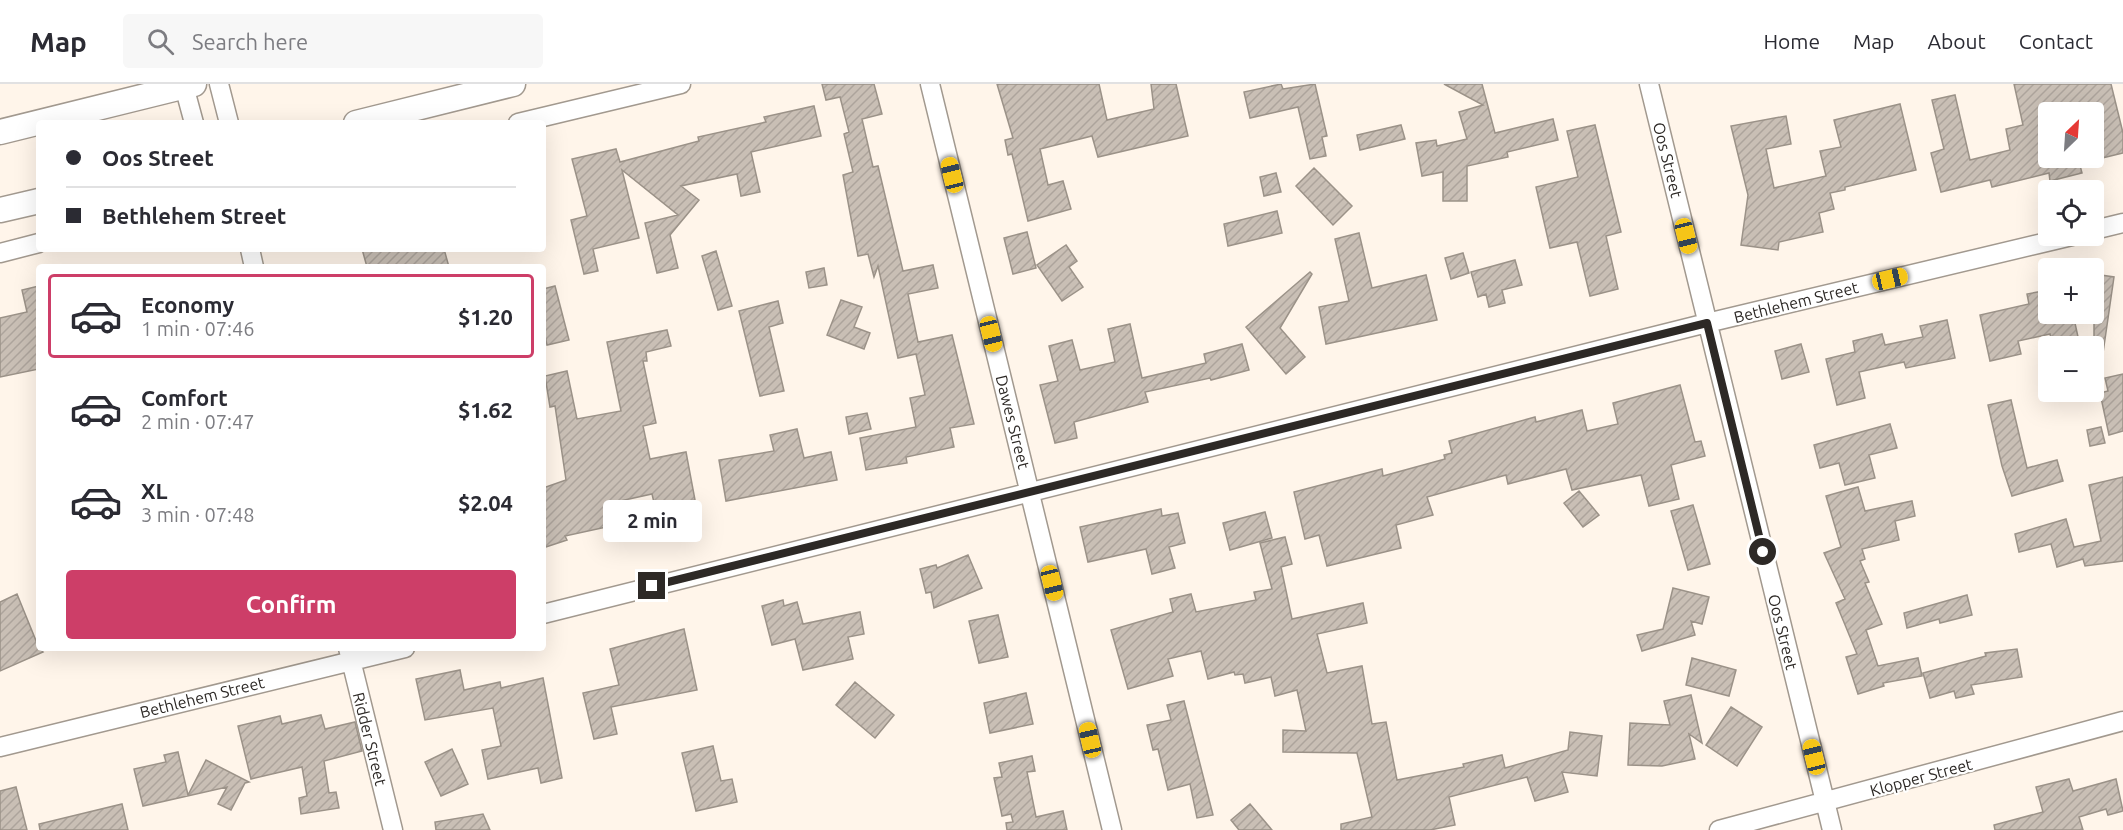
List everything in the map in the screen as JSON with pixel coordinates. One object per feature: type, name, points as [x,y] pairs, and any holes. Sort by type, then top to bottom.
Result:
[{"type":"main road","points":[[368,120],[513,84]]},
{"type":"main road","points":[[48,120],[189,85]]},
{"type":"main road","points":[[0,132],[36,123]]},
{"type":"main road","points":[[0,210],[36,202]]},
{"type":"street","points":[[219,84],[228,120]]},
{"type":"street","points":[[531,120],[681,84]]},
{"type":"street","name":"Dawes Street","points":[[930,84],[1112,830]]},
{"type":"street","name":"Oos Street","points":[[1649,84],[1832,830]]},
{"type":"street","points":[[189,85],[194,120]]},
{"type":"street","points":[[2104,228],[2123,223]]},
{"type":"street","points":[[0,252],[36,244]]},
{"type":"street","name":"Bethlehem Street","points":[[546,613],[1707,323],[2038,244]]},
{"type":"street","name":"Bethlehem Street","points":[[0,747],[349,655],[381,651]]},
{"type":"street","name":"Ridder Street","points":[[349,655],[393,830]]},
{"type":"street","name":"Klopper Street","points":[[1719,830],[1826,803],[2123,721]]},
{"type":"building","points":[[822,84],[874,84],[882,114],[862,119],[873,167],[878,166],[903,271],[933,265],[938,288],[908,294],[918,342],[952,335],[974,424],[950,428],[954,447],[906,457],[907,463],[866,470],[860,438],[916,427],[910,398],[925,395],[916,354],[898,358],[878,266],[874,277],[868,254],[858,256],[843,175],[853,172],[844,134],[849,132],[840,97],[826,100]]},
{"type":"building","points":[[997,84],[1099,84],[1107,120],[1154,109],[1151,84],[1176,84],[1188,136],[1098,157],[1092,136],[1040,149],[1048,185],[1063,181],[1071,209],[1028,221],[1012,154],[1008,155],[1005,140],[1013,138]]},
{"type":"building","points":[[1281,84],[1283,89],[1315,84],[1327,136],[1322,137],[1326,156],[1310,159],[1298,107],[1250,118],[1244,92]]},
{"type":"building","points":[[1444,84],[1482,84],[1495,133],[1553,119],[1558,140],[1507,152],[1508,157],[1467,166],[1467,201],[1443,201],[1443,172],[1422,176],[1416,143],[1436,140],[1437,146],[1467,139],[1459,112],[1483,105]]},
{"type":"building","points":[[2014,84],[2111,84],[2123,133],[2123,153],[2104,158],[2104,102],[2038,102],[2038,168],[2081,168],[2082,173],[2050,180],[2049,173],[1992,187],[1990,180],[1941,192],[1931,153],[1944,149],[1932,100],[1955,95],[1970,160],[2010,150],[2006,129],[2023,125]]},
{"type":"building","points":[[1900,104],[1916,170],[1845,187],[1845,190],[1830,193],[1834,209],[1819,213],[1823,232],[1779,242],[1778,250],[1741,245],[1748,195],[1731,126],[1786,116],[1791,144],[1766,149],[1774,188],[1826,176],[1820,151],[1841,147],[1834,120]]},
{"type":"building","points":[[814,106],[821,136],[751,152],[760,192],[741,196],[737,174],[681,186],[699,200],[670,235],[678,268],[657,273],[645,223],[678,215],[622,170],[639,238],[593,249],[598,271],[584,274],[571,220],[587,216],[572,159],[616,149],[620,162],[699,141],[698,137],[766,122],[764,117]]},
{"type":"building","points":[[1401,125],[1405,139],[1360,150],[1357,135]]},
{"type":"building","points":[[1595,125],[1621,232],[1606,236],[1618,289],[1590,296],[1577,242],[1550,248],[1536,187],[1578,177],[1567,131]]},
{"type":"building","points":[[1314,168],[1352,206],[1333,225],[1296,186]]},
{"type":"building","points":[[1276,173],[1281,192],[1264,196],[1260,177]]},
{"type":"building","points":[[1277,211],[1282,233],[1228,246],[1224,224]]},
{"type":"building","points":[[1027,232],[1036,268],[1013,274],[1004,238]]},
{"type":"building","points":[[1359,233],[1372,288],[1426,275],[1437,320],[1326,344],[1319,307],[1349,301],[1335,239]]},
{"type":"building","points":[[1066,245],[1077,261],[1069,267],[1083,287],[1062,301],[1037,265]]},
{"type":"building","points":[[716,251],[732,306],[718,310],[702,256]]},
{"type":"building","points":[[363,252],[445,252],[448,264],[366,264]]},
{"type":"building","points":[[1463,253],[1469,273],[1451,279],[1445,258]]},
{"type":"building","points":[[1515,260],[1522,285],[1502,290],[1505,303],[1489,307],[1486,294],[1478,297],[1471,272]]},
{"type":"building","points":[[824,268],[827,285],[809,288],[806,272]]},
{"type":"building","points":[[1310,272],[1312,274],[1280,328],[1305,357],[1286,374],[1246,327]]},
{"type":"building","points":[[2104,276],[2114,277],[2104,346],[2104,336],[2094,336],[2094,324],[2104,324]]},
{"type":"building","points":[[555,286],[569,340],[547,345],[546,341],[546,288]]},
{"type":"building","points":[[36,287],[36,370],[0,377],[0,318],[27,312],[22,290]]},
{"type":"building","points":[[2038,292],[2038,324],[2075,324],[2078,336],[2050,336],[2050,334],[2018,341],[2021,354],[1990,361],[1980,315],[2029,304],[2027,294]]},
{"type":"building","points":[[841,300],[862,307],[854,327],[870,333],[864,349],[827,335]]},
{"type":"building","points":[[778,301],[783,323],[769,327],[784,391],[760,396],[739,311]]},
{"type":"building","points":[[1947,320],[1955,358],[1906,368],[1904,362],[1859,372],[1865,398],[1837,405],[1826,359],[1855,352],[1853,341],[1882,334],[1885,345],[1923,337],[1920,326]]},
{"type":"building","points":[[1130,324],[1142,378],[1206,363],[1204,354],[1242,344],[1249,370],[1211,380],[1210,378],[1145,392],[1148,402],[1074,422],[1077,438],[1055,443],[1040,385],[1058,381],[1049,346],[1072,340],[1080,370],[1115,362],[1108,329]]},
{"type":"building","points":[[667,330],[671,346],[646,352],[647,361],[643,361],[656,423],[643,426],[650,459],[686,452],[695,500],[655,507],[652,494],[620,501],[625,523],[565,536],[567,540],[546,547],[546,487],[566,480],[555,406],[550,407],[546,376],[567,371],[577,419],[621,411],[607,342]]},
{"type":"building","points":[[1801,344],[1809,372],[1782,379],[1775,351]]},
{"type":"building","points":[[2123,374],[2123,431],[2109,435],[2102,402],[2104,402],[2104,392],[2108,391],[2105,378]]},
{"type":"building","points":[[1680,385],[1695,442],[1701,441],[1705,456],[1671,465],[1679,499],[1649,506],[1641,475],[1572,490],[1566,469],[1508,484],[1506,475],[1427,497],[1433,515],[1396,525],[1401,548],[1327,566],[1319,535],[1305,539],[1294,492],[1382,469],[1383,476],[1445,459],[1444,455],[1452,453],[1449,441],[1535,417],[1536,422],[1582,410],[1587,431],[1618,424],[1613,403]]},
{"type":"building","points":[[2011,400],[2027,468],[2057,460],[2063,481],[2012,496],[2002,466],[1988,405]]},
{"type":"building","points":[[867,413],[871,429],[849,434],[846,417]]},
{"type":"building","points":[[1890,424],[1897,448],[1869,455],[1875,478],[1845,485],[1839,463],[1820,468],[1814,445]]},
{"type":"building","points":[[2101,427],[2105,443],[2090,446],[2087,430]]},
{"type":"building","points":[[797,429],[804,458],[831,452],[837,480],[726,501],[719,460],[774,451],[770,435]]},
{"type":"building","points":[[2123,477],[2123,561],[2085,566],[2083,559],[2057,567],[2051,544],[2019,552],[2015,534],[2066,519],[2074,547],[2101,541],[2089,485]]},
{"type":"building","points":[[1858,487],[1865,511],[1912,501],[1915,516],[1895,521],[1899,540],[1862,549],[1865,559],[1860,561],[1869,582],[1865,583],[1882,624],[1866,630],[1878,666],[1918,658],[1922,676],[1883,683],[1884,686],[1858,694],[1846,657],[1857,654],[1836,603],[1845,599],[1824,553],[1841,547],[1826,496]]},
{"type":"building","points":[[1579,491],[1599,515],[1583,527],[1564,503]]},
{"type":"building","points":[[1693,505],[1710,564],[1688,570],[1671,511]]},
{"type":"building","points":[[1161,509],[1162,516],[1178,513],[1185,543],[1169,547],[1175,568],[1152,574],[1146,549],[1088,562],[1080,527]]},
{"type":"building","points":[[1265,512],[1272,538],[1230,550],[1223,523]]},
{"type":"building","points":[[1285,537],[1292,564],[1281,567],[1292,619],[1363,603],[1367,623],[1317,634],[1327,673],[1362,666],[1372,724],[1386,722],[1397,780],[1464,767],[1463,764],[1502,755],[1505,768],[1568,750],[1570,732],[1602,736],[1597,776],[1562,772],[1568,792],[1535,801],[1527,777],[1449,797],[1455,825],[1430,830],[1341,830],[1341,824],[1372,817],[1357,753],[1283,752],[1283,730],[1306,731],[1297,690],[1275,696],[1271,677],[1245,683],[1243,674],[1235,675],[1234,672],[1208,679],[1201,651],[1168,659],[1173,676],[1128,689],[1111,630],[1173,612],[1170,599],[1191,594],[1196,612],[1256,600],[1254,592],[1272,589],[1260,543]]},
{"type":"building","points":[[968,555],[982,588],[934,608],[931,592],[926,593],[920,569],[936,565],[937,568]]},
{"type":"building","points":[[1673,588],[1709,597],[1702,624],[1691,621],[1695,635],[1642,651],[1637,635],[1663,629]]},
{"type":"building","points":[[17,594],[36,641],[36,651],[43,652],[0,671],[0,602]]},
{"type":"building","points":[[1967,595],[1972,615],[1940,623],[1939,619],[1907,628],[1904,613]]},
{"type":"building","points":[[783,600],[784,606],[797,602],[803,624],[860,612],[864,634],[848,637],[853,659],[803,670],[795,639],[772,645],[762,606]]},
{"type":"building","points":[[998,615],[1008,657],[979,663],[969,621]]},
{"type":"building","points":[[684,629],[697,690],[611,707],[617,734],[594,739],[583,693],[619,685],[610,649]]},
{"type":"building","points":[[2017,649],[2022,677],[1971,685],[1974,694],[1956,698],[1954,691],[1930,698],[1923,673],[1986,656],[1985,653]]},
{"type":"building","points":[[1692,658],[1736,670],[1729,696],[1686,685]]},
{"type":"building","points":[[460,670],[464,690],[500,682],[501,688],[543,678],[562,778],[541,783],[538,768],[488,779],[482,750],[501,746],[493,708],[425,720],[416,679]]},
{"type":"building","points":[[855,682],[894,715],[875,738],[836,705]]},
{"type":"building","points":[[1026,693],[1033,724],[990,733],[984,703]]},
{"type":"building","points":[[1691,695],[1702,743],[1689,734],[1695,759],[1662,766],[1628,765],[1630,723],[1670,725],[1664,701]]},
{"type":"building","points":[[1184,701],[1213,815],[1197,818],[1190,784],[1168,790],[1158,749],[1153,750],[1147,725],[1171,720],[1167,705]]},
{"type":"building","points":[[1731,707],[1762,727],[1737,766],[1706,745]]},
{"type":"building","points":[[321,715],[325,729],[355,722],[362,751],[324,761],[329,793],[336,792],[339,808],[301,814],[299,798],[307,796],[302,767],[251,779],[238,726],[280,716],[282,724]]},
{"type":"building","points":[[713,746],[721,781],[732,779],[737,802],[696,811],[682,753]]},
{"type":"building","points":[[452,749],[468,784],[441,796],[425,762]]},
{"type":"building","points":[[178,752],[188,795],[206,760],[249,782],[245,783],[231,810],[218,804],[227,787],[143,806],[134,769],[166,762],[164,755]]},
{"type":"building","points":[[1032,756],[1035,771],[1027,772],[1036,817],[1063,811],[1067,830],[1007,830],[1006,823],[1013,822],[1011,814],[1002,816],[994,778],[1002,777],[999,763]]},
{"type":"building","points":[[2069,779],[2073,791],[2116,779],[2123,811],[2108,815],[2106,809],[2079,817],[2083,830],[1995,830],[1994,825],[2043,812],[2036,787]]},
{"type":"building","points":[[16,787],[27,830],[0,830],[0,791]]},
{"type":"building","points":[[122,804],[128,830],[40,830],[39,824]]},
{"type":"building","points":[[1250,804],[1272,830],[1239,830],[1231,820]]},
{"type":"building","points":[[483,814],[490,830],[436,830],[435,822]]},
{"type":"route","points":[[652,586],[1331,419],[1707,323],[1763,552]]}]
